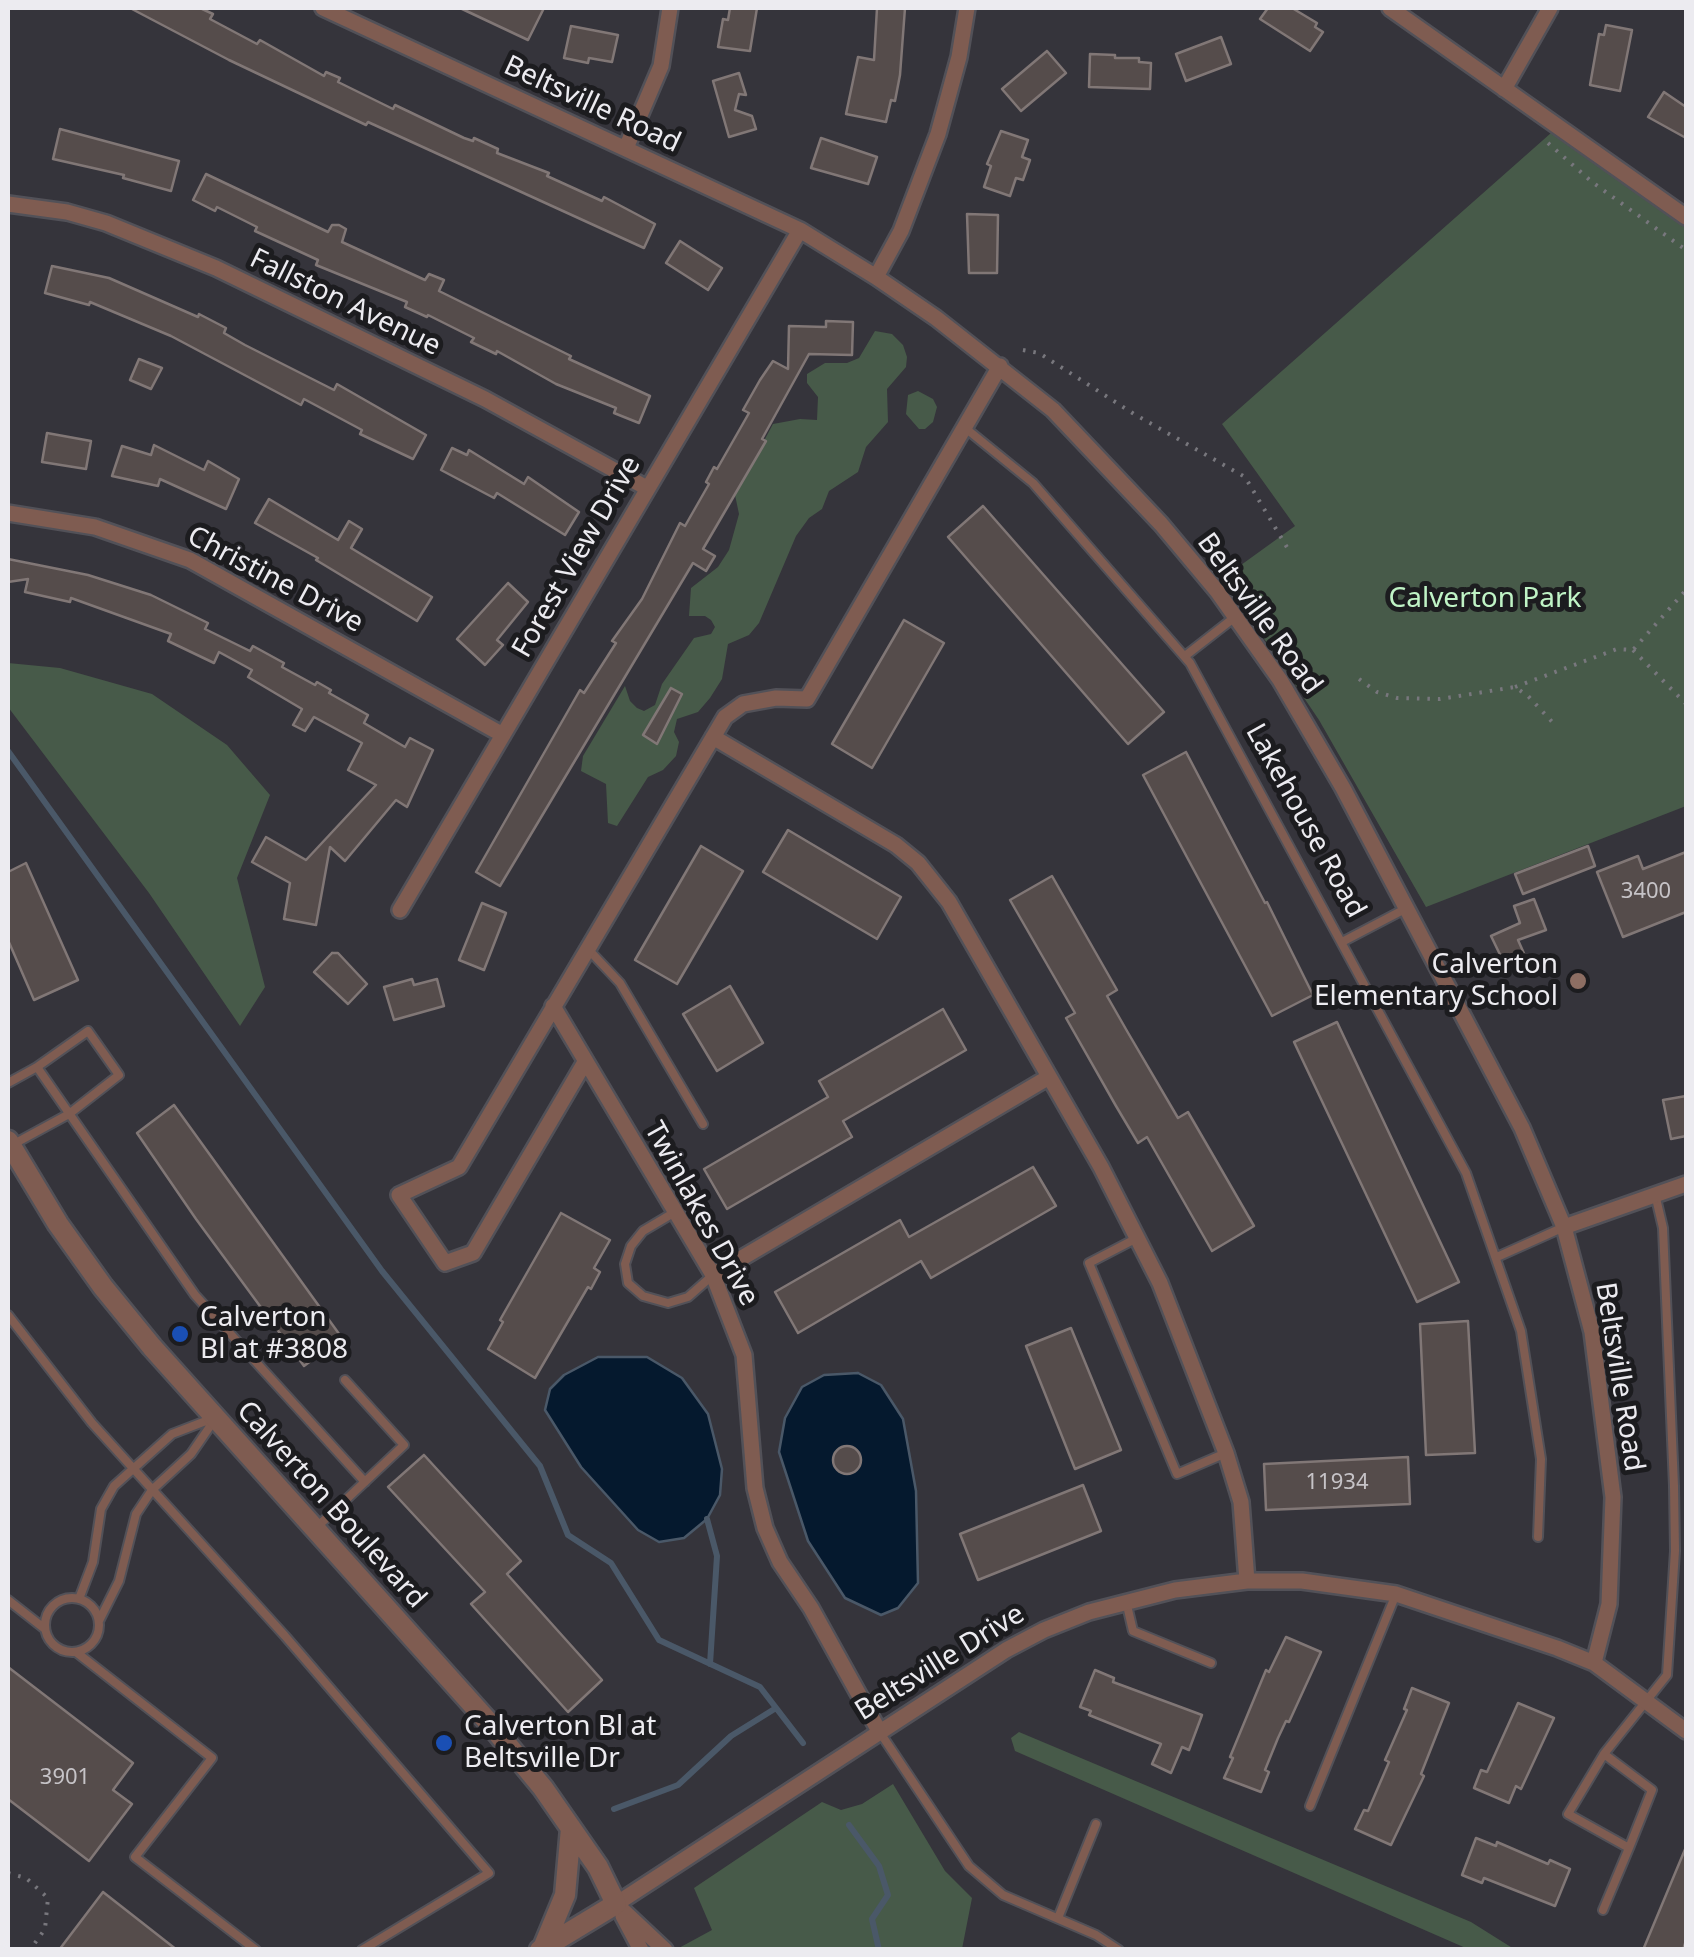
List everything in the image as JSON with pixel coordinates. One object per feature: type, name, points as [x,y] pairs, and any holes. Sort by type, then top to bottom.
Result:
[{"type":"street","name":"Beltsville Road","points":[[323,8],[800,230],[876,277],[1000,366],[1052,410],[1160,524],[1236,617],[1311,730],[1522,1128],[1564,1226],[1592,1332],[1613,1497],[1609,1604],[1594,1663]]},
{"type":"street","points":[[626,148],[661,66],[670,8]]},
{"type":"street","points":[[876,277],[901,231],[938,134],[967,8],[984,8]]},
{"type":"street","points":[[1390,8],[1686,217]]},
{"type":"street","points":[[1504,89],[1550,8]]},
{"type":"street","name":"Fallston Avenue","points":[[8,204],[67,212],[106,223],[216,268],[485,399],[646,488]]},
{"type":"street","name":"Forest View Drive","points":[[400,910],[800,230]]},
{"type":"street","points":[[584,1062],[473,1254],[445,1262],[399,1194],[459,1166],[726,717],[742,704],[776,698],[807,699],[1000,366]]},
{"type":"street","name":"Christine Drive","points":[[8,512],[95,527],[190,560],[503,735]]},
{"type":"street","points":[[713,737],[896,844],[918,862],[949,902],[1139,1237],[1226,1453],[1241,1502],[1247,1582]]},
{"type":"street","name":"Twinlakes Drive","points":[[554,1006],[713,1275],[744,1355],[755,1488],[765,1528],[780,1562],[811,1608],[879,1731]]},
{"type":"street","points":[[713,1275],[1049,1077]]},
{"type":"street","name":"Calverton Boulevard","points":[[8,1144],[103,1287],[215,1418],[491,1725],[571,1828],[598,1867],[616,1904]]},
{"type":"street","points":[[1564,1226],[1686,1184]]},
{"type":"street","name":"Beltsville Drive","points":[[541,1949],[1006,1650],[1044,1630],[1126,1600],[1174,1590],[1247,1582],[1302,1582],[1396,1594],[1594,1663],[1686,1732]]},
{"type":"street","points":[[541,1949],[565,1894],[571,1828]]},
{"type":"street","points":[[616,1904],[642,1950]]},
{"type":"street","points":[[616,1904],[665,1950]]},
{"type":"lane","name":"Lakehouse Road","points":[[964,427],[1033,483],[1185,656],[1466,1173],[1521,1331],[1540,1459],[1538,1537]]},
{"type":"lane","points":[[1185,656],[1236,617]]},
{"type":"lane","points":[[1342,942],[1406,908]]},
{"type":"lane","points":[[588,948],[620,983],[703,1124]]},
{"type":"lane","points":[[8,1082],[37,1068],[88,1030],[119,1075],[69,1114],[8,1144]]},
{"type":"lane","points":[[37,1068],[195,1296],[364,1482]]},
{"type":"lane","points":[[1629,1848],[1568,1814],[1604,1754],[1667,1674],[1675,1551],[1663,1228],[1655,1194]]},
{"type":"lane","points":[[675,1212],[643,1232],[631,1246],[625,1264],[628,1283],[644,1296],[668,1304],[688,1297],[713,1275]]},
{"type":"lane","points":[[1496,1257],[1564,1226]]},
{"type":"lane","points":[[1139,1237],[1089,1264],[1177,1474],[1226,1453]]},
{"type":"lane","points":[[8,1315],[131,1468],[286,1636],[489,1873],[362,1950]]},
{"type":"lane","points":[[315,1529],[404,1445],[345,1380]]},
{"type":"lane","points":[[78,1599],[93,1562],[101,1509],[131,1468],[172,1434],[215,1418]]},
{"type":"lane","points":[[76,1652],[96,1638],[99,1621],[120,1581],[136,1514],[152,1490],[191,1454],[215,1418]]},
{"type":"lane","points":[[1310,1806],[1396,1594]]},
{"type":"lane","points":[[99,1621],[92,1607],[70,1598],[54,1605],[45,1620],[48,1637],[60,1649],[76,1652],[212,1758],[134,1857],[256,1950]]},
{"type":"lane","points":[[8,1600],[46,1629]]},
{"type":"lane","points":[[1126,1600],[1133,1631],[1211,1662]]},
{"type":"lane","points":[[879,1731],[969,1866],[1003,1894],[1120,1950]]},
{"type":"lane","points":[[1602,1910],[1652,1790],[1604,1754]]},
{"type":"lane","points":[[1058,1918],[1096,1824]]},
{"type":"path","points":[[1538,135],[1592,182],[1686,250]]},
{"type":"path","points":[[1023,350],[1040,352],[1134,414],[1245,477],[1288,549]]},
{"type":"path","points":[[1633,650],[1686,590]]},
{"type":"path","points":[[1359,679],[1377,692],[1397,698],[1440,698],[1514,688],[1617,649],[1633,650],[1686,702],[1686,758]]},
{"type":"path","points":[[1514,688],[1528,696],[1556,726]]},
{"type":"path","points":[[8,1873],[26,1878],[48,1898],[45,1929],[30,1950]]},
{"type":"green space","name":"Calverton Park","points":[[1551,133],[1686,228],[1686,806],[1426,907],[1319,720],[1223,578],[1295,526],[1222,424]]},
{"type":"green space","points":[[875,331],[892,334],[903,345],[907,357],[906,367],[887,389],[888,422],[866,447],[858,472],[829,491],[822,509],[809,518],[796,536],[759,623],[749,635],[728,644],[722,679],[710,698],[698,712],[677,719],[676,756],[663,770],[648,777],[617,826],[608,823],[606,784],[581,771],[583,756],[625,686],[637,708],[644,711],[655,705],[662,684],[694,638],[711,634],[715,627],[711,620],[689,616],[691,588],[718,567],[729,550],[739,514],[735,495],[773,424],[817,420],[818,397],[807,383],[807,374],[825,363],[847,363],[859,358]]},
{"type":"green space","points":[[918,391],[933,399],[937,407],[933,422],[925,429],[919,429],[906,414],[908,395]]},
{"type":"green space","points":[[8,663],[60,668],[152,694],[227,745],[270,795],[237,878],[265,987],[240,1026],[149,893],[8,707]]},
{"type":"green space","points":[[1019,1732],[1471,1922],[1514,1949],[1468,1949],[1015,1751],[1011,1738]]},
{"type":"green space","points":[[893,1784],[945,1871],[972,1898],[962,1949],[677,1949],[712,1930],[694,1888],[822,1802],[841,1810],[862,1804]]},
{"type":"water","points":[[598,1357],[647,1357],[682,1378],[708,1414],[722,1469],[720,1495],[707,1519],[684,1538],[659,1542],[638,1530],[581,1467],[545,1410],[550,1389],[564,1375]]},
{"type":"water","points":[[858,1373],[881,1385],[903,1419],[916,1491],[918,1583],[898,1608],[881,1615],[845,1598],[808,1541],[779,1452],[785,1418],[802,1387],[824,1375]]},
{"type":"building","points":[[130,8],[200,8],[213,14],[210,19],[257,44],[260,40],[324,76],[326,72],[340,78],[338,82],[393,109],[395,105],[464,138],[474,138],[498,149],[497,153],[549,173],[547,176],[602,201],[604,197],[655,224],[644,248],[368,122],[366,125]]},
{"type":"building","points":[[460,8],[544,8],[528,40]]},
{"type":"building","points":[[730,8],[757,8],[750,51],[718,47],[723,19],[728,20]]},
{"type":"building","points":[[877,8],[905,8],[900,75],[886,122],[846,114],[858,57],[874,60]]},
{"type":"building","points":[[1268,8],[1292,8],[1317,23],[1315,27],[1323,32],[1310,51],[1260,19]]},
{"type":"building","points":[[1606,25],[1632,30],[1620,91],[1590,85],[1599,34],[1604,35]]},
{"type":"building","points":[[571,26],[618,35],[612,62],[564,58]]},
{"type":"building","points":[[1221,37],[1231,64],[1186,81],[1176,54]]},
{"type":"building","points":[[1047,51],[1066,73],[1021,111],[1002,89]]},
{"type":"building","points":[[1090,54],[1139,58],[1139,62],[1151,63],[1150,89],[1089,87]]},
{"type":"building","points":[[739,73],[746,95],[739,94],[735,110],[752,116],[756,129],[729,137],[713,81]]},
{"type":"building","points":[[1664,92],[1686,107],[1686,138],[1648,117]]},
{"type":"building","points":[[60,129],[179,161],[171,191],[123,178],[124,175],[53,159]]},
{"type":"building","points":[[1001,131],[1028,140],[1022,157],[1030,160],[1023,180],[1016,178],[1010,196],[984,187],[991,166],[987,164]]},
{"type":"building","points":[[821,138],[877,157],[868,184],[811,168]]},
{"type":"building","points":[[206,174],[328,232],[332,225],[339,225],[346,229],[342,242],[425,280],[429,274],[444,280],[439,291],[650,396],[639,423],[614,413],[616,408],[556,384],[497,351],[496,354],[471,342],[474,338],[405,307],[407,302],[316,265],[318,260],[255,231],[257,227],[217,207],[215,211],[193,200]]},
{"type":"building","points":[[967,214],[998,215],[997,273],[969,273]]},
{"type":"building","points":[[680,241],[722,268],[708,290],[666,263]]},
{"type":"building","points":[[52,266],[109,278],[198,317],[199,314],[226,328],[224,333],[245,345],[334,390],[337,384],[426,435],[413,459],[360,434],[362,430],[304,399],[301,405],[171,336],[90,302],[89,305],[45,293]]},
{"type":"building","points":[[826,321],[853,322],[852,355],[809,354],[762,439],[766,441],[703,549],[715,556],[706,571],[693,563],[500,886],[476,872],[580,690],[584,693],[616,643],[612,641],[642,599],[680,523],[685,526],[709,484],[706,482],[714,467],[717,469],[749,413],[743,410],[760,380],[773,361],[788,369],[789,326],[826,327]]},
{"type":"building","points":[[139,359],[162,368],[151,389],[130,380]]},
{"type":"building","points":[[47,433],[91,441],[86,469],[42,462]]},
{"type":"building","points":[[154,445],[204,470],[208,461],[239,479],[226,509],[160,479],[158,486],[112,476],[122,446],[151,455]]},
{"type":"building","points":[[452,448],[467,455],[469,450],[524,484],[528,477],[579,512],[565,535],[497,493],[494,498],[441,470]]},
{"type":"building","points":[[269,499],[338,540],[349,521],[362,529],[351,548],[432,597],[417,621],[255,523]]},
{"type":"building","points":[[983,506],[1164,712],[1128,744],[948,537]]},
{"type":"building","points":[[8,559],[88,575],[151,595],[208,623],[205,629],[250,651],[253,646],[284,663],[282,667],[331,690],[329,693],[368,715],[364,723],[405,747],[410,738],[433,750],[407,807],[396,800],[345,861],[330,847],[316,925],[284,919],[290,883],[252,862],[266,837],[306,860],[376,785],[348,770],[362,743],[314,717],[305,731],[293,725],[302,709],[248,677],[252,670],[219,652],[214,663],[168,641],[171,634],[71,598],[70,602],[25,592],[28,579],[8,582]]},
{"type":"building","points":[[508,583],[528,602],[497,640],[503,645],[485,665],[457,639]]},
{"type":"building","points":[[904,620],[944,643],[872,768],[832,744]]},
{"type":"building","points":[[671,688],[682,694],[657,744],[643,735]]},
{"type":"building","points":[[1186,752],[1313,995],[1272,1016],[1143,775]]},
{"type":"building","points":[[788,830],[901,897],[877,939],[763,872]]},
{"type":"building","points":[[701,846],[743,871],[677,984],[635,960]]},
{"type":"building","points":[[1588,846],[1595,866],[1523,894],[1515,874]]},
{"type":"building","points":[[1686,852],[1686,912],[1623,937],[1597,872],[1638,856],[1643,869]]},
{"type":"building","points":[[26,863],[78,980],[34,1000],[8,940],[8,872]]},
{"type":"building","points":[[1052,876],[1117,990],[1107,996],[1127,1031],[1178,1118],[1188,1112],[1254,1226],[1212,1251],[1147,1137],[1138,1143],[1116,1106],[1066,1018],[1075,1013],[1010,900]]},
{"type":"building","points":[[1534,899],[1546,930],[1518,940],[1526,958],[1506,967],[1491,936],[1520,923],[1514,906]]},
{"type":"building","points":[[482,903],[506,913],[484,970],[459,960]]},
{"type":"building","points":[[332,953],[338,953],[367,984],[348,1004],[314,972]]},
{"type":"building","points":[[412,979],[414,985],[437,979],[444,1006],[394,1020],[384,987]]},
{"type":"building","points":[[730,986],[763,1043],[717,1071],[683,1014]]},
{"type":"building","points":[[943,1009],[966,1050],[843,1121],[852,1137],[727,1209],[704,1169],[828,1097],[819,1081]]},
{"type":"building","points":[[1337,1022],[1459,1282],[1417,1302],[1294,1042]]},
{"type":"building","points":[[1686,1096],[1686,1136],[1671,1139],[1663,1100]]},
{"type":"building","points":[[174,1105],[342,1338],[304,1366],[137,1133]]},
{"type":"building","points":[[1033,1167],[1056,1206],[931,1278],[921,1261],[798,1333],[775,1292],[900,1220],[909,1237]]},
{"type":"building","points":[[561,1213],[610,1240],[594,1268],[600,1272],[591,1289],[588,1287],[535,1378],[488,1349],[503,1322],[500,1320]]},
{"type":"building","points":[[1468,1321],[1475,1453],[1426,1455],[1420,1324]]},
{"type":"building","points":[[1071,1328],[1121,1450],[1075,1469],[1026,1346]]},
{"type":"building","points":[[847,1446],[857,1450],[861,1460],[857,1470],[847,1474],[837,1470],[833,1460],[837,1450]]},
{"type":"building","points":[[424,1455],[521,1561],[507,1574],[602,1680],[568,1712],[471,1604],[485,1592],[388,1487]]},
{"type":"building","points":[[1408,1457],[1410,1504],[1266,1510],[1264,1464]]},
{"type":"building","points":[[1083,1485],[1101,1531],[978,1580],[960,1534]]},
{"type":"building","points":[[1286,1637],[1321,1652],[1278,1738],[1261,1792],[1224,1778],[1266,1670],[1269,1672]]},
{"type":"building","points":[[8,1667],[133,1763],[113,1790],[132,1804],[89,1861],[8,1799]]},
{"type":"building","points":[[1095,1670],[1114,1678],[1113,1682],[1202,1715],[1189,1750],[1182,1747],[1171,1773],[1152,1764],[1161,1744],[1089,1715],[1091,1711],[1080,1707]]},
{"type":"building","points":[[1412,1688],[1449,1703],[1421,1774],[1424,1776],[1391,1845],[1355,1829],[1364,1810],[1368,1811],[1389,1762],[1385,1760],[1407,1710],[1404,1709]]},
{"type":"building","points":[[1518,1703],[1554,1718],[1521,1789],[1516,1786],[1509,1803],[1474,1788],[1481,1770],[1487,1772]]},
{"type":"building","points":[[1476,1838],[1570,1869],[1555,1906],[1484,1878],[1482,1883],[1462,1875]]},
{"type":"building","points":[[1686,1847],[1683,1950],[1643,1950]]},
{"type":"building","points":[[103,1892],[177,1950],[59,1950]]},
{"type":"waterway","points":[[8,751],[382,1271],[540,1466],[568,1535],[611,1563],[659,1640],[760,1687],[803,1743]]},
{"type":"waterway","points":[[707,1519],[717,1556],[710,1664]]},
{"type":"waterway","points":[[614,1809],[678,1785],[731,1736],[776,1708]]},
{"type":"waterway","points":[[849,1825],[879,1866],[888,1895],[872,1919],[879,1950]]},
{"type":"place","name":"Calverton Elementary School","points":[[1578,981]]},
{"type":"place","name":"Calverton Bl at #3808","points":[[180,1334]]},
{"type":"place","name":"Calverton Bl at Beltsville Dr","points":[[444,1743]]}]
